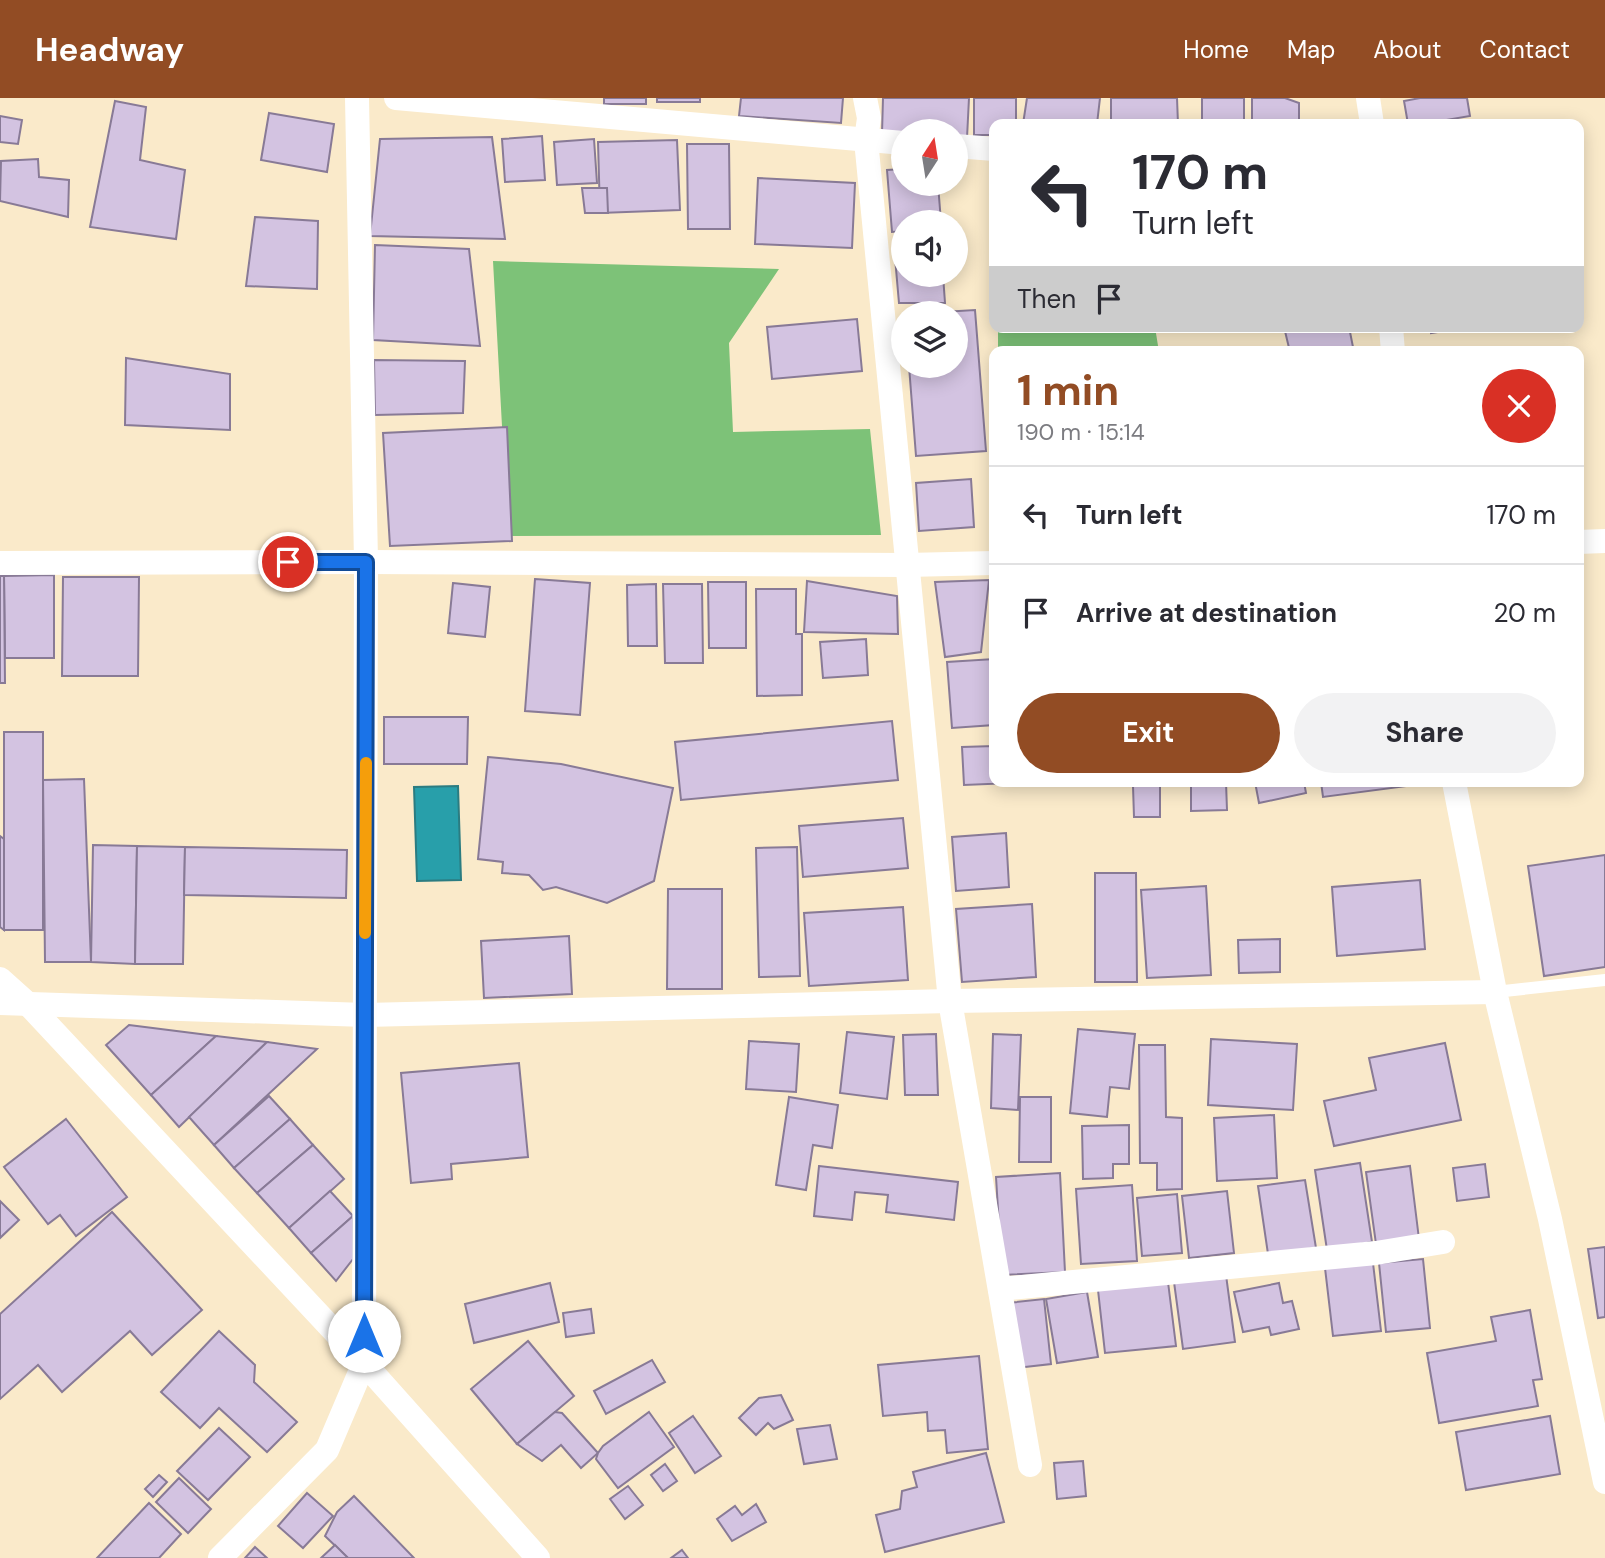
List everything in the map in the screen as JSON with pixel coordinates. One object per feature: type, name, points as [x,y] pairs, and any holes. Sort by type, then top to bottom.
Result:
[{"type":"street","points":[[220,1558],[327,1450],[364,1363],[366,562],[357,98]]},
{"type":"street","points":[[396,98],[891,142]]},
{"type":"street","points":[[865,98],[869,118],[866,140],[906,565],[950,1001],[1030,1465]]},
{"type":"street","points":[[1368,98],[1371,119]]},
{"type":"street","points":[[968,147],[989,149]]},
{"type":"street","points":[[1584,542],[1605,541]]},
{"type":"street","points":[[0,563],[989,563]]},
{"type":"street","points":[[1455,787],[1495,992],[1550,1219],[1605,1482]]},
{"type":"street","points":[[0,979],[29,1005],[364,1363],[538,1558]]},
{"type":"street","points":[[0,1003],[365,1015],[1495,992]]},
{"type":"street","points":[[1000,1289],[1376,1253],[1443,1242]]},
{"type":"lane","points":[[1495,992],[1605,980]]},
{"type":"green space","points":[[493,261],[779,269],[729,343],[733,432],[870,429],[881,535],[508,536]]},
{"type":"green space","points":[[998,333],[1156,333],[1158,346],[998,346]]},
{"type":"water","points":[[458,786],[461,880],[417,881],[414,787]]},
{"type":"building","points":[[604,98],[646,98],[646,104],[604,104]]},
{"type":"building","points":[[657,98],[700,98],[700,102],[657,102]]},
{"type":"building","points":[[741,98],[843,98],[841,123],[739,116]]},
{"type":"building","points":[[883,98],[969,98],[968,119],[891,119],[891,133],[882,133]]},
{"type":"building","points":[[974,98],[1016,98],[1016,119],[989,119],[989,135],[974,135]]},
{"type":"building","points":[[1027,98],[1100,98],[1098,119],[1024,119]]},
{"type":"building","points":[[1111,98],[1177,98],[1178,119],[1111,119]]},
{"type":"building","points":[[1202,98],[1244,98],[1244,119],[1202,119]]},
{"type":"building","points":[[1252,98],[1285,98],[1299,103],[1299,119],[1252,119]]},
{"type":"building","points":[[1420,98],[1467,98],[1470,116],[1452,119],[1407,119],[1404,101]]},
{"type":"building","points":[[115,101],[146,107],[140,160],[185,170],[176,239],[90,227]]},
{"type":"building","points":[[269,113],[334,124],[327,172],[261,160]]},
{"type":"building","points":[[0,116],[22,120],[18,144],[0,142]]},
{"type":"building","points":[[542,136],[545,180],[505,182],[502,139]]},
{"type":"building","points":[[492,137],[505,239],[370,236],[380,139]]},
{"type":"building","points":[[594,139],[597,183],[557,185],[554,142]]},
{"type":"building","points":[[677,140],[680,210],[600,213],[598,142]]},
{"type":"building","points":[[687,144],[729,144],[730,229],[688,229]]},
{"type":"building","points":[[38,159],[39,177],[69,180],[68,217],[0,201],[1,161]]},
{"type":"building","points":[[887,170],[891,170],[891,196],[939,196],[940,210],[891,210],[891,220]]},
{"type":"building","points":[[758,178],[855,183],[852,248],[755,244]]},
{"type":"building","points":[[582,188],[607,188],[608,213],[585,213]]},
{"type":"building","points":[[255,217],[318,221],[317,289],[246,286]]},
{"type":"building","points":[[375,245],[469,249],[480,346],[373,340]]},
{"type":"building","points":[[898,287],[944,287],[945,301],[899,301]]},
{"type":"building","points":[[968,310],[975,310],[986,451],[916,456],[910,378],[968,378]]},
{"type":"building","points":[[857,319],[862,371],[772,379],[767,327]]},
{"type":"building","points":[[1285,333],[1350,333],[1353,346],[1289,346]]},
{"type":"building","points":[[126,358],[230,374],[230,430],[125,425]]},
{"type":"building","points":[[374,360],[465,361],[463,413],[375,415]]},
{"type":"building","points":[[507,427],[512,541],[390,546],[383,433]]},
{"type":"building","points":[[971,479],[974,527],[919,531],[916,483]]},
{"type":"building","points":[[54,575],[54,658],[5,658],[4,576]]},
{"type":"building","points":[[0,576],[4,576],[5,683],[0,683]]},
{"type":"building","points":[[63,577],[139,577],[138,676],[62,676]]},
{"type":"building","points":[[535,579],[590,583],[580,715],[525,711]]},
{"type":"building","points":[[989,580],[981,652],[945,657],[935,582]]},
{"type":"building","points":[[807,581],[897,596],[898,634],[804,632]]},
{"type":"building","points":[[708,582],[746,582],[746,648],[709,648]]},
{"type":"building","points":[[453,583],[490,587],[485,637],[448,633]]},
{"type":"building","points":[[656,584],[657,646],[628,646],[627,585]]},
{"type":"building","points":[[663,584],[702,584],[703,663],[665,663]]},
{"type":"building","points":[[756,589],[796,589],[796,634],[802,634],[802,695],[757,696]]},
{"type":"building","points":[[866,639],[868,675],[823,678],[820,642]]},
{"type":"building","points":[[989,659],[989,725],[952,728],[947,662]]},
{"type":"building","points":[[384,717],[468,717],[467,764],[384,764]]},
{"type":"building","points":[[892,721],[898,780],[681,800],[675,742]]},
{"type":"building","points":[[4,732],[43,732],[43,930],[4,930]]},
{"type":"building","points":[[989,746],[989,784],[964,785],[962,747]]},
{"type":"building","points":[[488,757],[561,764],[673,788],[654,881],[607,903],[556,887],[543,890],[529,875],[502,873],[503,862],[478,859]]},
{"type":"building","points":[[84,779],[91,962],[45,962],[43,780]]},
{"type":"building","points":[[1133,787],[1160,787],[1160,817],[1134,817]]},
{"type":"building","points":[[1191,787],[1226,787],[1227,810],[1191,811]]},
{"type":"building","points":[[1256,787],[1305,787],[1306,793],[1259,803]]},
{"type":"building","points":[[1322,787],[1399,787],[1323,797]]},
{"type":"building","points":[[903,818],[908,868],[803,877],[799,826]]},
{"type":"building","points":[[1006,833],[1009,887],[956,891],[952,837]]},
{"type":"building","points":[[0,836],[4,839],[4,930],[0,927]]},
{"type":"building","points":[[93,845],[137,846],[135,964],[91,962]]},
{"type":"building","points":[[137,846],[185,847],[183,964],[135,964]]},
{"type":"building","points":[[185,847],[347,850],[346,898],[184,895]]},
{"type":"building","points":[[797,847],[800,976],[759,977],[756,848]]},
{"type":"building","points":[[1605,855],[1605,967],[1544,976],[1528,866]]},
{"type":"building","points":[[1095,873],[1136,873],[1137,982],[1095,982]]},
{"type":"building","points":[[1420,880],[1425,949],[1337,956],[1332,887]]},
{"type":"building","points":[[1206,886],[1211,975],[1147,978],[1141,890]]},
{"type":"building","points":[[668,889],[722,889],[722,989],[667,989]]},
{"type":"building","points":[[1032,904],[1036,977],[962,982],[956,909]]},
{"type":"building","points":[[903,907],[908,980],[809,986],[804,913]]},
{"type":"building","points":[[569,936],[572,994],[484,998],[481,941]]},
{"type":"building","points":[[1280,939],[1280,972],[1239,973],[1238,940]]},
{"type":"building","points":[[129,1025],[216,1036],[151,1095],[106,1045]]},
{"type":"building","points":[[1078,1029],[1135,1034],[1129,1089],[1110,1087],[1107,1117],[1070,1113]]},
{"type":"building","points":[[847,1032],[894,1037],[887,1099],[840,1093]]},
{"type":"building","points":[[936,1034],[938,1095],[905,1095],[903,1035]]},
{"type":"building","points":[[993,1034],[1021,1035],[1018,1110],[991,1108]]},
{"type":"building","points":[[216,1036],[267,1042],[179,1127],[151,1095]]},
{"type":"building","points":[[1211,1039],[1297,1044],[1293,1110],[1208,1105]]},
{"type":"building","points":[[749,1041],[799,1044],[796,1092],[746,1089]]},
{"type":"building","points":[[267,1042],[317,1049],[214,1145],[189,1117]]},
{"type":"building","points":[[1445,1043],[1461,1120],[1334,1146],[1324,1101],[1376,1090],[1369,1058]]},
{"type":"building","points":[[1139,1045],[1165,1045],[1166,1117],[1182,1118],[1182,1189],[1157,1190],[1157,1163],[1140,1163]]},
{"type":"building","points":[[519,1063],[528,1157],[451,1164],[452,1179],[411,1183],[401,1073]]},
{"type":"building","points":[[269,1096],[290,1119],[234,1168],[214,1145]]},
{"type":"building","points":[[789,1097],[838,1105],[832,1148],[813,1145],[806,1190],[776,1185]]},
{"type":"building","points":[[1020,1097],[1051,1097],[1051,1162],[1019,1162]]},
{"type":"building","points":[[1274,1115],[1277,1178],[1217,1181],[1214,1118]]},
{"type":"building","points":[[66,1119],[127,1197],[76,1236],[60,1215],[48,1224],[4,1167]]},
{"type":"building","points":[[290,1119],[313,1145],[257,1193],[234,1168]]},
{"type":"building","points":[[1129,1125],[1129,1164],[1113,1164],[1113,1178],[1083,1179],[1082,1126]]},
{"type":"building","points":[[313,1145],[344,1179],[289,1228],[257,1193]]},
{"type":"building","points":[[1360,1163],[1372,1242],[1327,1250],[1315,1170]]},
{"type":"building","points":[[1485,1164],[1489,1197],[1457,1201],[1453,1168]]},
{"type":"building","points":[[819,1166],[958,1182],[954,1220],[886,1212],[888,1195],[855,1192],[852,1220],[814,1216]]},
{"type":"building","points":[[1410,1166],[1419,1239],[1376,1244],[1366,1172]]},
{"type":"building","points":[[1060,1173],[1065,1272],[1002,1275],[996,1177]]},
{"type":"building","points":[[1305,1180],[1316,1248],[1268,1254],[1258,1186]]},
{"type":"building","points":[[1132,1185],[1137,1261],[1081,1264],[1076,1189]]},
{"type":"building","points":[[330,1191],[353,1216],[311,1253],[289,1228]]},
{"type":"building","points":[[1227,1191],[1234,1253],[1189,1258],[1182,1196]]},
{"type":"building","points":[[1177,1194],[1182,1253],[1142,1256],[1137,1198]]},
{"type":"building","points":[[0,1201],[19,1220],[0,1238]]},
{"type":"building","points":[[112,1212],[202,1310],[152,1355],[130,1331],[62,1392],[38,1365],[0,1399],[0,1314]]},
{"type":"building","points":[[353,1216],[353,1259],[336,1281],[311,1253]]},
{"type":"building","points":[[1605,1247],[1605,1317],[1598,1318],[1588,1249]]},
{"type":"building","points":[[1423,1259],[1430,1328],[1386,1332],[1379,1263]]},
{"type":"building","points":[[1373,1263],[1381,1331],[1333,1336],[1325,1268]]},
{"type":"building","points":[[1226,1275],[1235,1342],[1183,1349],[1174,1282]]},
{"type":"building","points":[[1168,1282],[1176,1346],[1105,1353],[1098,1290]]},
{"type":"building","points":[[550,1283],[559,1322],[474,1343],[465,1304]]},
{"type":"building","points":[[1279,1283],[1283,1303],[1292,1301],[1299,1329],[1271,1335],[1269,1327],[1243,1332],[1234,1292]]},
{"type":"building","points":[[1087,1292],[1098,1357],[1057,1363],[1046,1299]]},
{"type":"building","points":[[1044,1299],[1051,1364],[1016,1368],[1008,1303]]},
{"type":"building","points":[[591,1309],[594,1333],[566,1337],[563,1313]]},
{"type":"building","points":[[1530,1310],[1542,1379],[1533,1380],[1538,1406],[1439,1423],[1427,1353],[1496,1341],[1491,1317]]},
{"type":"building","points":[[219,1331],[255,1365],[254,1382],[297,1422],[267,1452],[219,1408],[200,1428],[161,1392]]},
{"type":"building","points":[[528,1341],[574,1396],[517,1444],[471,1389]]},
{"type":"building","points":[[979,1356],[988,1449],[947,1453],[945,1430],[928,1431],[927,1412],[883,1416],[878,1365]]},
{"type":"building","points":[[652,1360],[665,1382],[606,1414],[594,1391]]},
{"type":"building","points":[[781,1395],[793,1420],[774,1429],[768,1423],[756,1435],[739,1418],[759,1398]]},
{"type":"building","points":[[555,1412],[562,1413],[598,1453],[581,1468],[561,1445],[542,1461],[517,1444]]},
{"type":"building","points":[[649,1412],[674,1447],[618,1488],[596,1459],[598,1453],[603,1446]]},
{"type":"building","points":[[693,1416],[721,1456],[695,1473],[669,1433]]},
{"type":"building","points":[[1550,1416],[1560,1474],[1466,1490],[1456,1432]]},
{"type":"building","points":[[830,1425],[837,1459],[804,1464],[797,1429]]},
{"type":"building","points":[[219,1428],[250,1457],[208,1500],[177,1471]]},
{"type":"building","points":[[986,1453],[1004,1522],[885,1552],[876,1515],[900,1509],[902,1491],[917,1487],[913,1472]]},
{"type":"building","points":[[1083,1461],[1086,1496],[1057,1499],[1054,1463]]},
{"type":"building","points":[[665,1464],[677,1481],[663,1491],[651,1475]]},
{"type":"building","points":[[159,1475],[167,1482],[153,1497],[145,1489]]},
{"type":"building","points":[[179,1478],[211,1509],[188,1533],[156,1502]]},
{"type":"building","points":[[628,1486],[643,1505],[625,1519],[610,1499]]},
{"type":"building","points":[[307,1493],[333,1516],[303,1548],[278,1526]]},
{"type":"building","points":[[354,1496],[414,1558],[348,1558],[325,1536],[337,1512]]},
{"type":"building","points":[[149,1503],[181,1534],[159,1558],[97,1558]]},
{"type":"building","points":[[756,1504],[766,1522],[732,1541],[717,1519],[735,1506],[742,1515]]},
{"type":"building","points":[[335,1545],[348,1558],[321,1558]]},
{"type":"building","points":[[255,1547],[267,1558],[245,1558]]},
{"type":"building","points":[[682,1550],[688,1558],[671,1558]]},
{"type":"slow traffic","points":[[365,933],[366,763]]},
{"type":"route","points":[[288,562],[366,562],[364,1336]]}]
